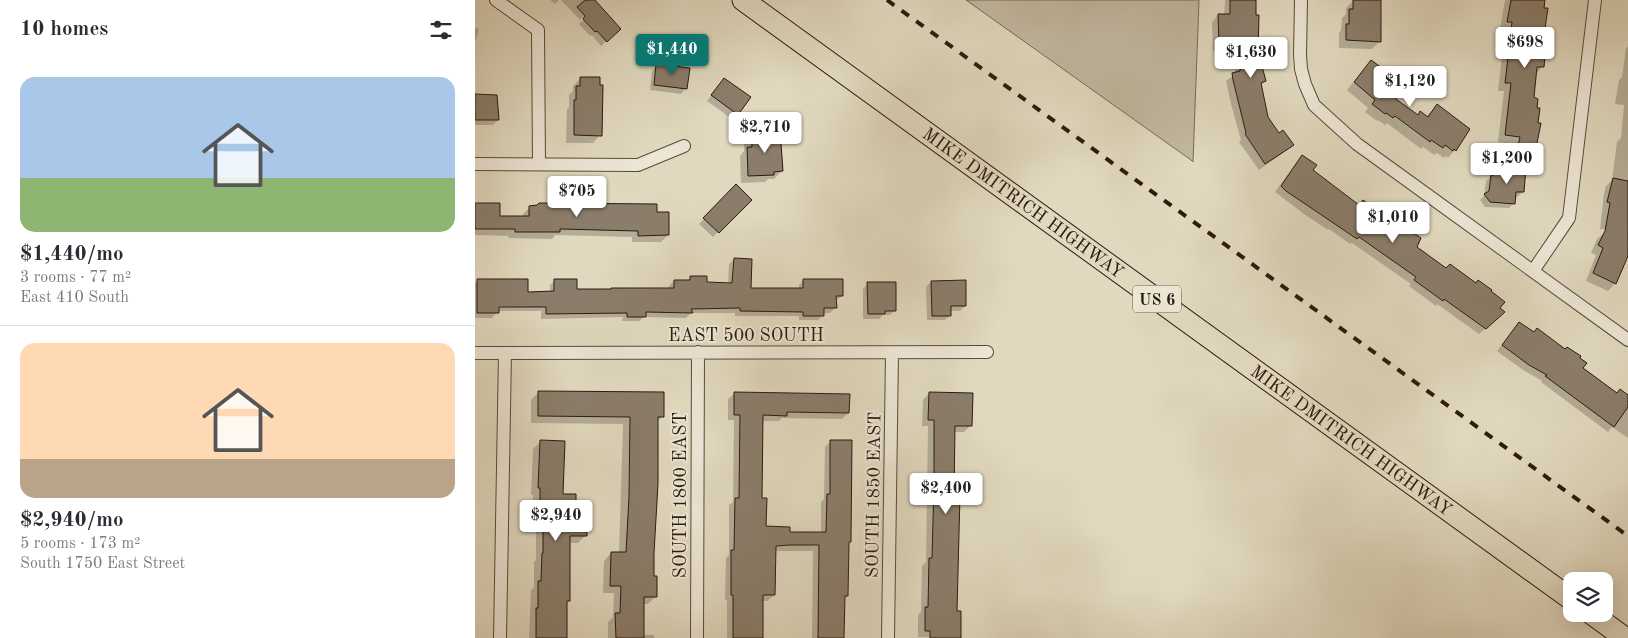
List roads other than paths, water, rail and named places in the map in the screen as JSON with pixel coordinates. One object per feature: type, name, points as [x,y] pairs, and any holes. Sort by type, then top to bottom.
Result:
[{"type":"highway","name":"MIKE DMITRICH HIGHWAY","points":[[743,0],[1563,593]]},
{"type":"highway","points":[[1603,622],[1625,638]]},
{"type":"street","points":[[496,0],[538,30],[539,164]]},
{"type":"street","points":[[1301,0],[1301,69],[1314,104],[1357,144],[1628,340]]},
{"type":"street","points":[[1533,271],[1569,218],[1595,0]]},
{"type":"street","points":[[475,164],[638,165],[684,146]]},
{"type":"street","name":"SOUTH 1800 EAST","points":[[697,638],[698,352]]},
{"type":"street","name":"EAST 500 SOUTH","points":[[475,353],[987,352]]},
{"type":"street","points":[[500,638],[505,353]]},
{"type":"street","name":"SOUTH 1850 EAST","points":[[888,638],[892,353]]},
{"type":"railway","points":[[887,0],[1628,536]]}]
